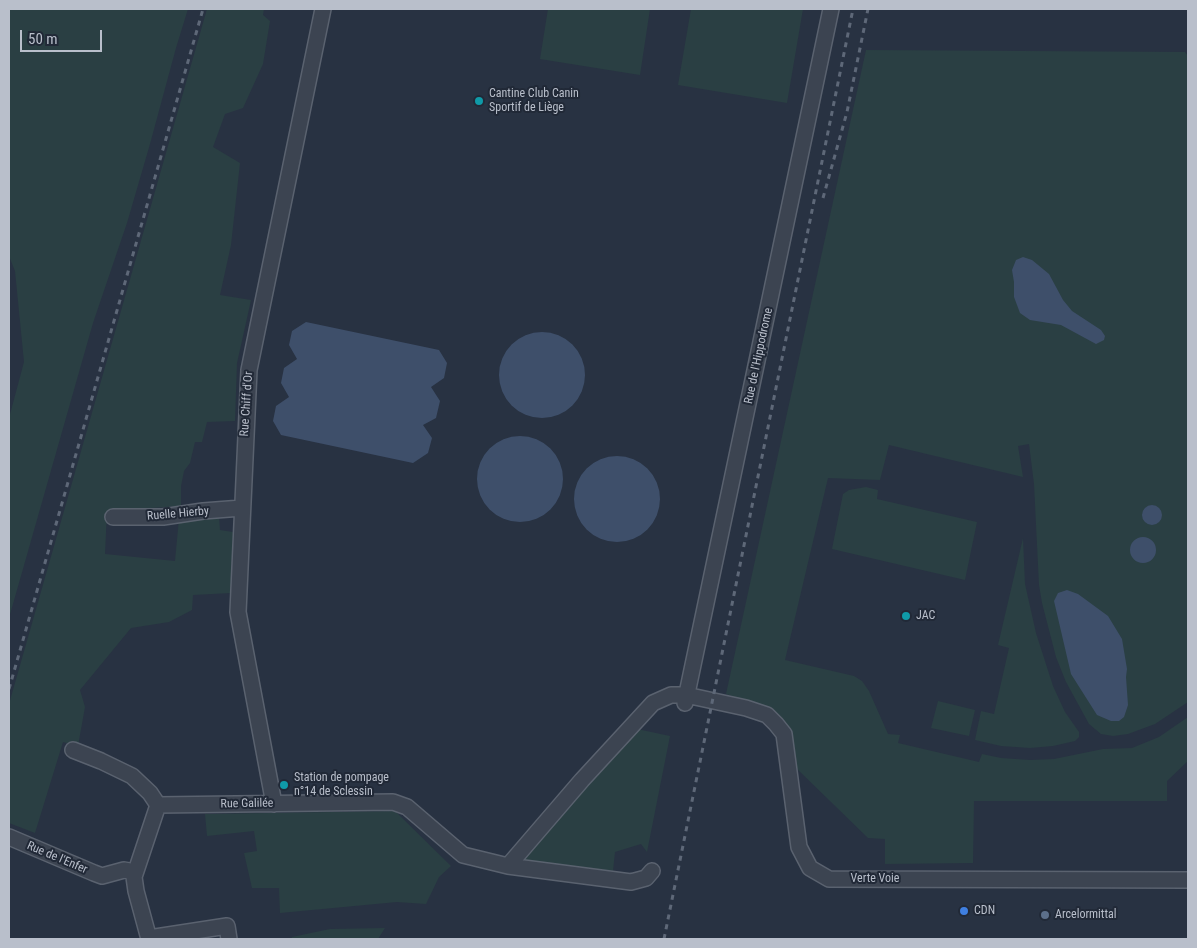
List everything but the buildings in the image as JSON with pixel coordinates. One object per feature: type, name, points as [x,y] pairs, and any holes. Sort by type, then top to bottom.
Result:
[{"type":"street","name":"Rue Chiff d'Or","points":[[274,804],[238,612],[249,370],[323,9]]},
{"type":"street","name":"Rue de l'Hippodrome","points":[[686,699],[831,9]]},
{"type":"street","name":"Ruelle Hierby","points":[[113,517],[163,517],[242,508]]},
{"type":"street","points":[[508,866],[582,780],[653,703],[671,695],[686,699]]},
{"type":"street","name":"Verte Voie","points":[[686,699],[766,715],[784,734],[799,847],[810,868],[829,879],[1188,880]]},
{"type":"street","points":[[74,750],[132,776],[150,793],[158,805],[135,872],[136,891],[149,938],[227,926],[229,939]]},
{"type":"street","name":"Rue Galilée","points":[[158,805],[392,802],[407,807],[463,855],[508,866],[631,882],[646,878],[652,871]]},
{"type":"street","name":"Rue de l'Enfer","points":[[9,837],[94,874],[102,876],[124,870],[135,872]]},
{"type":"green space","points":[[9,9],[188,9],[127,223],[93,323],[9,618],[9,418],[24,362],[15,271],[9,256]]},
{"type":"green space","points":[[207,9],[264,9],[263,15],[270,21],[263,64],[243,108],[225,114],[213,147],[240,163],[231,245],[220,295],[251,300],[237,363],[235,421],[207,422],[202,442],[195,442],[190,463],[184,471],[181,486],[181,506],[107,511],[105,554],[175,561],[179,519],[219,516],[220,530],[233,532],[231,593],[193,595],[192,610],[169,622],[131,628],[80,690],[85,707],[78,746],[63,742],[35,833],[9,823],[9,704]]},
{"type":"green space","points":[[548,9],[650,9],[640,75],[540,59]]},
{"type":"green space","points":[[691,9],[803,9],[787,103],[678,85]]},
{"type":"green space","points":[[866,50],[1185,52],[1188,56],[1188,702],[1155,724],[1128,734],[1113,736],[1101,734],[1089,724],[1066,682],[1056,657],[1042,603],[1039,585],[1034,484],[1029,444],[1018,446],[1023,477],[889,445],[880,480],[828,478],[785,660],[854,676],[862,681],[869,691],[888,734],[900,735],[898,743],[979,762],[982,754],[1001,758],[1054,759],[1103,749],[1132,748],[1159,737],[1188,717],[1188,761],[1167,781],[1167,801],[974,801],[973,863],[885,864],[885,839],[868,838],[794,766],[789,733],[781,717],[770,709],[726,694]]},
{"type":"green space","points":[[866,487],[878,490],[877,499],[977,522],[965,580],[832,549],[843,494],[849,490]]},
{"type":"green space","points":[[1023,538],[1025,584],[1036,633],[1053,686],[1065,712],[1079,732],[1079,737],[1075,741],[1053,746],[1030,748],[1001,746],[975,740],[981,711],[994,714],[1009,648],[998,645]]},
{"type":"green space","points":[[938,701],[975,710],[969,736],[931,728]]},
{"type":"green space","points":[[637,729],[670,736],[647,852],[641,844],[615,852],[613,871],[517,862]]},
{"type":"green space","points":[[395,811],[451,866],[439,877],[426,904],[397,902],[280,913],[279,888],[252,888],[244,853],[257,851],[254,831],[207,836],[205,814]]},
{"type":"green space","points":[[385,928],[378,939],[291,939],[292,937],[330,929]]},
{"type":"water","points":[[1023,257],[1032,260],[1049,274],[1063,300],[1072,311],[1101,330],[1105,336],[1104,340],[1096,344],[1061,325],[1030,320],[1020,313],[1014,297],[1012,270],[1016,260]]},
{"type":"water","points":[[306,322],[439,350],[447,363],[444,378],[431,387],[440,401],[436,418],[423,425],[432,438],[428,453],[413,463],[281,435],[273,421],[276,406],[289,397],[281,383],[284,368],[297,359],[289,345],[292,331]]},
{"type":"water","points":[[542,332],[558,335],[566,339],[578,351],[582,359],[585,375],[582,391],[578,399],[566,411],[558,415],[542,418],[526,415],[518,411],[506,399],[502,391],[499,375],[502,359],[506,351],[518,339],[526,335]]},
{"type":"water","points":[[520,436],[536,439],[544,443],[556,455],[560,463],[563,479],[560,495],[556,503],[544,515],[536,519],[520,522],[504,519],[496,515],[484,503],[480,495],[477,479],[480,463],[484,455],[496,443],[504,439]]},
{"type":"water","points":[[617,456],[633,459],[641,463],[653,475],[657,483],[660,499],[657,515],[653,523],[641,535],[633,539],[617,542],[601,539],[593,535],[581,523],[577,515],[574,499],[577,483],[581,475],[593,463],[601,459]]},
{"type":"water","points":[[1152,505],[1159,508],[1162,515],[1159,522],[1152,525],[1145,522],[1142,515],[1145,508]]},
{"type":"water","points":[[1143,537],[1152,541],[1156,550],[1152,559],[1143,563],[1134,559],[1130,550],[1134,541]]},
{"type":"water","points":[[1067,590],[1078,594],[1108,616],[1122,639],[1127,669],[1128,705],[1124,717],[1119,721],[1111,721],[1097,715],[1071,674],[1054,601],[1058,593]]},
{"type":"railway","points":[[9,689],[203,9]]},
{"type":"railway","points":[[664,939],[853,9]]},
{"type":"railway","points":[[823,198],[847,112],[868,9]]},
{"type":"place","name":"Cantine Club Canin Sportif de Liège","points":[[479,101]]},
{"type":"place","name":"JAC","points":[[906,616]]},
{"type":"place","name":"Station de pompage n°14 de Sclessin","points":[[284,785]]},
{"type":"place","name":"CDN","points":[[964,911]]},
{"type":"place","name":"Arcelormittal","points":[[1045,915]]}]
